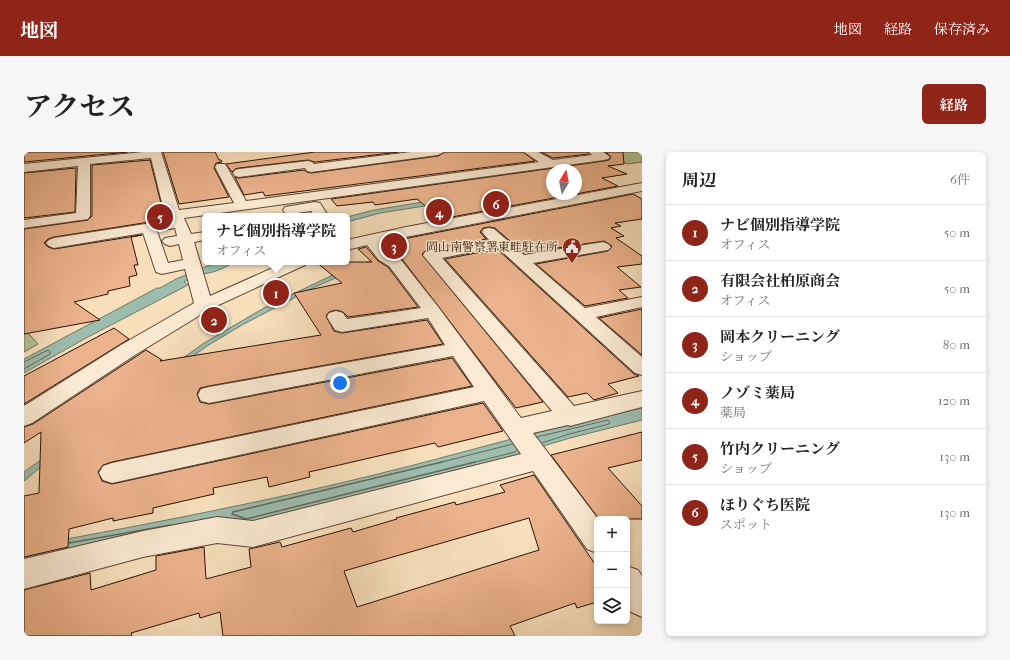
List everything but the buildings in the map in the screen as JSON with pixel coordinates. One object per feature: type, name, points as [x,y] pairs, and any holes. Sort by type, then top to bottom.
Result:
[{"type":"street","points":[[298,152],[326,185]]},
{"type":"street","points":[[239,173],[438,152]]},
{"type":"street","points":[[530,152],[551,164],[604,157],[595,152]]},
{"type":"street","points":[[24,168],[156,153],[170,207],[180,226],[204,305]]},
{"type":"street","points":[[24,224],[83,216],[84,161]]},
{"type":"street","points":[[245,211],[326,185],[546,164]]},
{"type":"street","points":[[221,167],[245,211]]},
{"type":"street","points":[[350,244],[642,187]]},
{"type":"street","points":[[617,191],[636,201]]},
{"type":"street","points":[[245,211],[315,206],[319,213]]},
{"type":"street","points":[[475,219],[642,368]]},
{"type":"street","points":[[155,244],[180,226],[202,221]]},
{"type":"street","points":[[54,243],[149,228],[180,226],[202,222]]},
{"type":"street","points":[[180,226],[202,235]]},
{"type":"street","points":[[149,228],[162,269],[194,270]]},
{"type":"street","points":[[497,238],[431,255],[570,417]]},
{"type":"street","points":[[370,239],[434,312],[458,349],[594,536]]},
{"type":"street","points":[[521,260],[603,247]]},
{"type":"street","points":[[24,416],[128,350],[204,305],[292,265]]},
{"type":"street","points":[[582,314],[642,302]]},
{"type":"street","points":[[336,316],[342,326],[434,312]]},
{"type":"street","points":[[209,395],[458,349]]},
{"type":"street","points":[[112,473],[489,392]]},
{"type":"street","points":[[24,574],[143,544],[216,530],[253,534],[528,444],[570,417],[642,399]]},
{"type":"street","points":[[630,584],[642,601]]},
{"type":"green space","points":[[602,152],[642,152],[642,162],[627,164]]},
{"type":"green space","points":[[28,333],[38,344],[24,352],[24,334]]},
{"type":"water","points":[[546,182],[463,200],[380,213],[350,221],[350,216],[374,210]]},
{"type":"water","points":[[542,226],[511,235],[364,267],[315,287],[242,325],[207,346],[48,461],[24,481],[24,472],[204,343],[264,308],[345,269],[363,263],[479,237]]},
{"type":"water","points":[[210,265],[229,265],[222,269],[190,278],[184,282],[188,285],[86,338],[24,373],[24,359],[176,279]]},
{"type":"water","points":[[642,408],[642,420],[570,438],[520,453],[519,456],[245,523],[228,518],[24,568],[24,557],[45,543],[208,512],[330,486],[574,423]]},
{"type":"place","name":"ほりぐち医院","points":[[496,204]]},
{"type":"place","name":"ノゾミ薬局","points":[[439,212]]},
{"type":"place","name":"竹内クリーニング","points":[[160,217]]},
{"type":"place","name":"岡本クリーニング","points":[[394,246]]},
{"type":"place","name":"岡山南警察署東畦駐在所","points":[[572,264]]},
{"type":"place","name":"ナビ個別指導学院","points":[[276,293]]},
{"type":"place","name":"有限会社柏原商会","points":[[214,320]]}]
